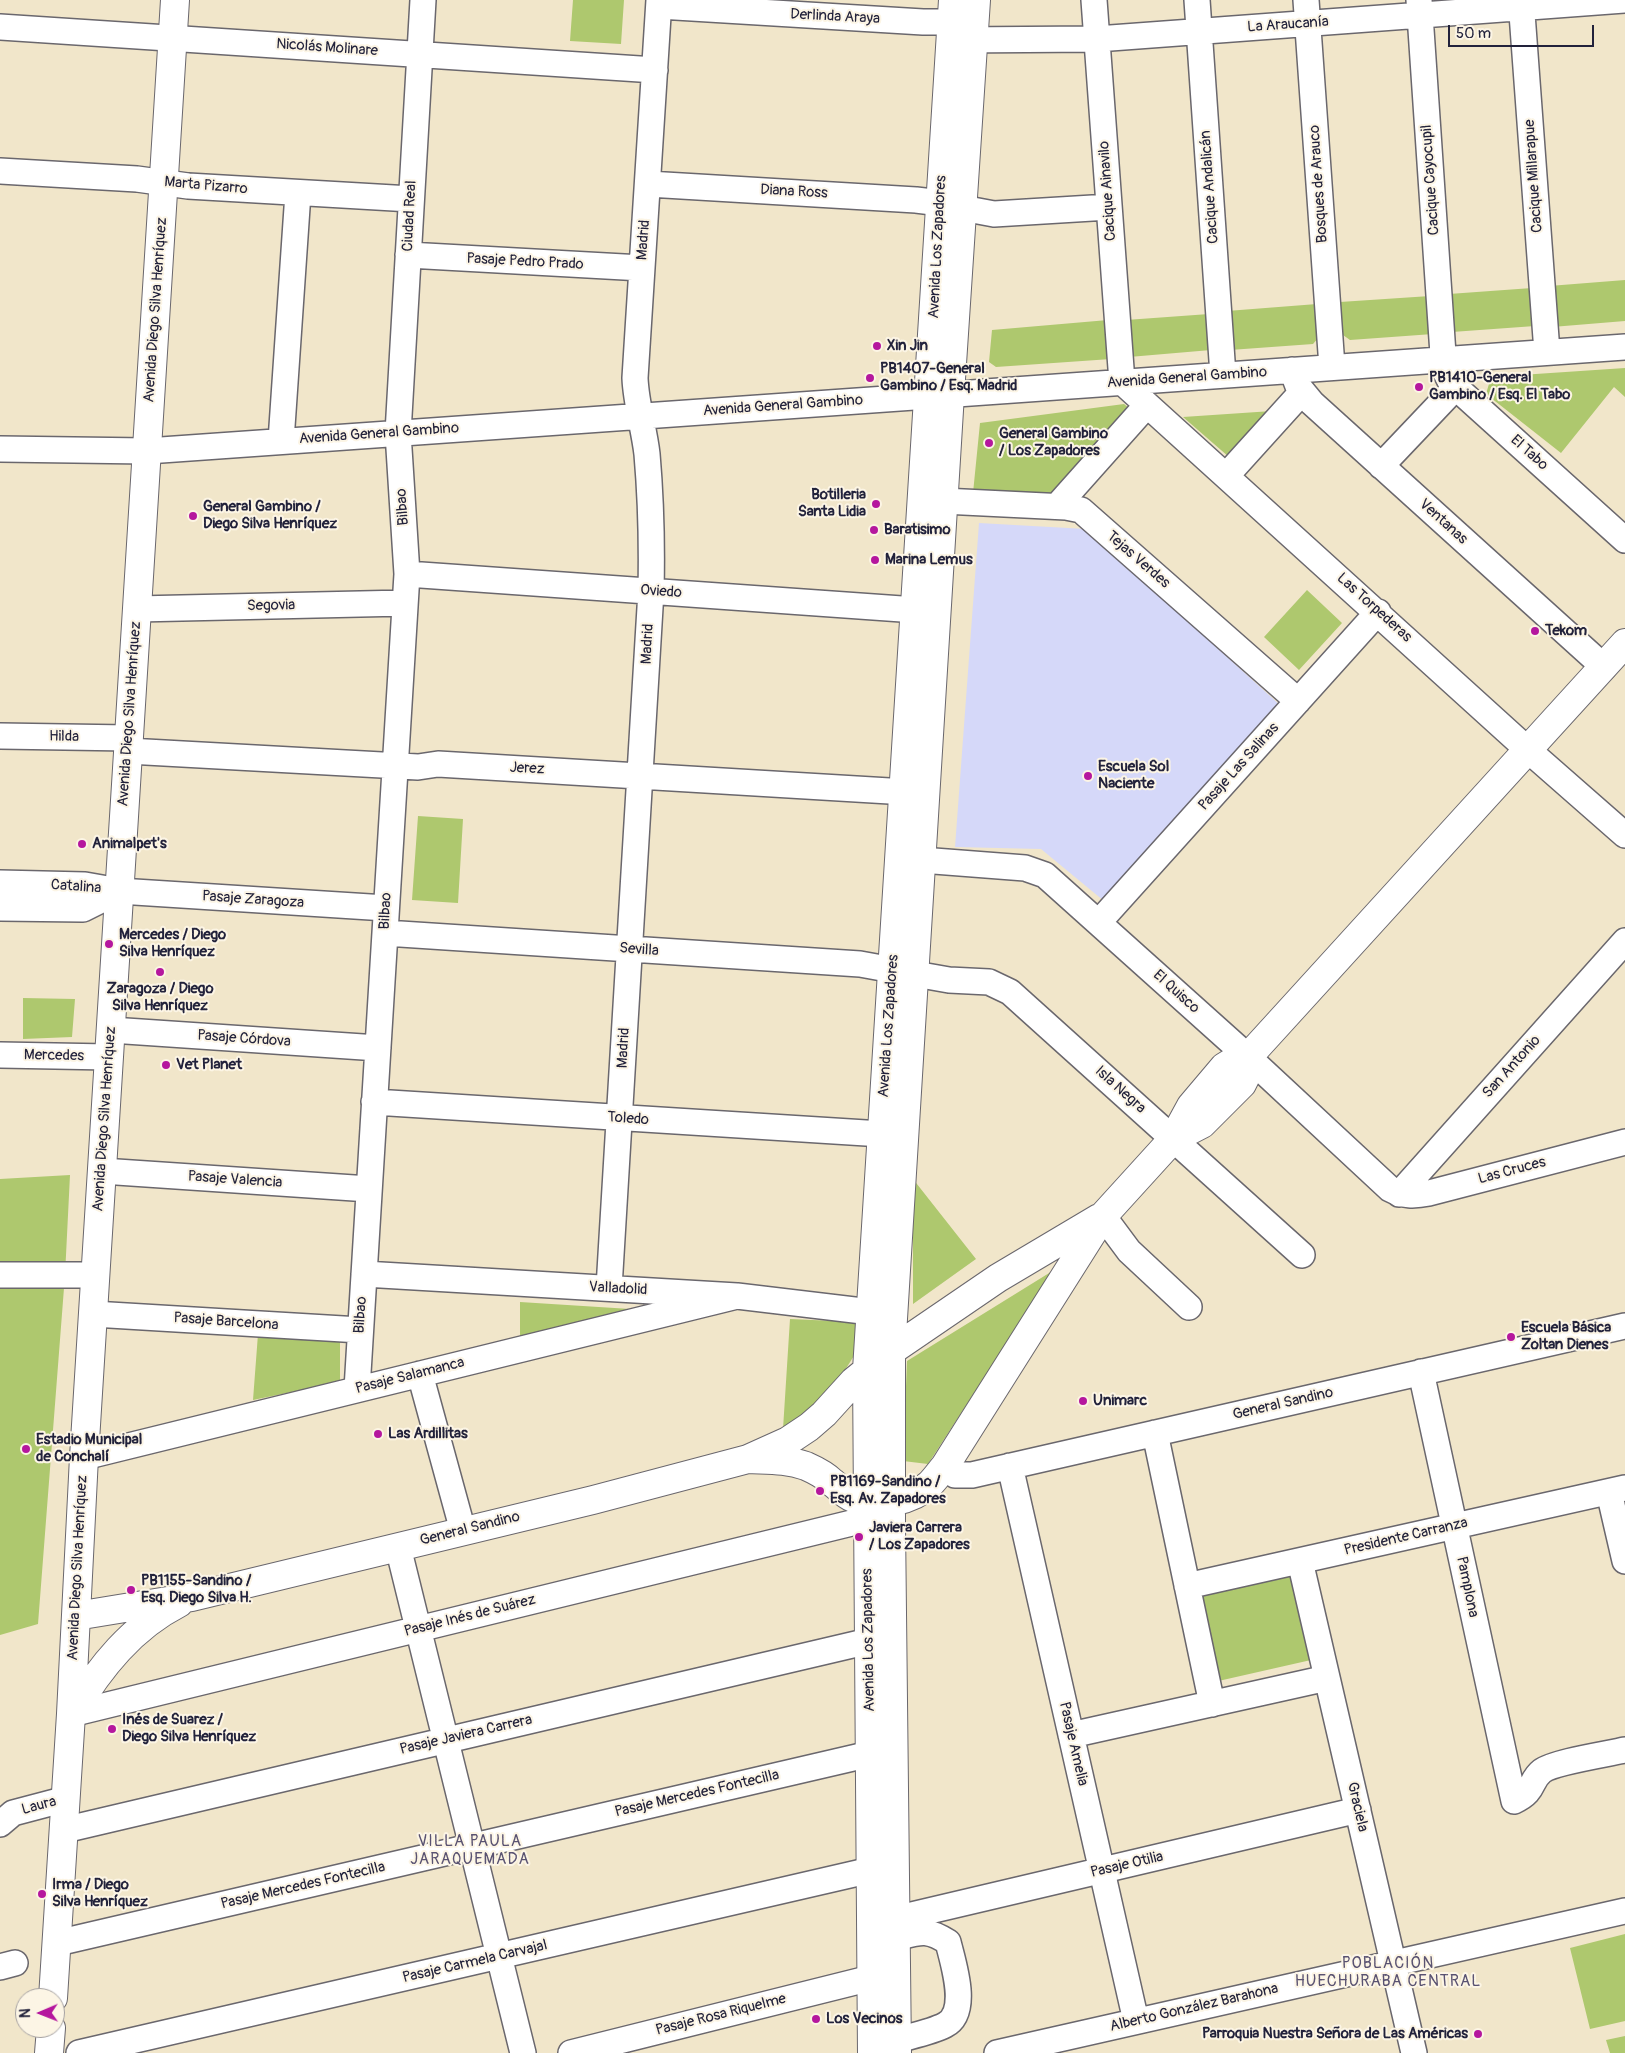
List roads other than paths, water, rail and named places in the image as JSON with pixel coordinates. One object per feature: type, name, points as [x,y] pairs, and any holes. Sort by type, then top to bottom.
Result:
[{"type":"main road","name":"Avenida Diego Silva Henríquez","points":[[54,1988],[95,1275],[175,0]]},
{"type":"main road","name":"Avenida Los Zapadores","points":[[897,2046],[895,1928],[876,1507],[867,1370],[882,1134],[921,860],[915,792],[916,610],[940,395],[952,205],[957,26],[976,0]]},
{"type":"main road","name":"Avenida Los Zapadores","points":[[872,2053],[868,1641],[876,1507],[892,1350],[904,972],[915,792],[943,501],[940,395]]},
{"type":"main road","points":[[876,1507],[918,1492],[937,1475],[1103,1216],[1173,1139],[1191,1106],[1212,1081],[1230,1063],[1248,1057],[1625,643]]},
{"type":"main road","name":"General Sandino","points":[[76,1616],[192,1597],[748,1459],[788,1441],[809,1427],[824,1414],[854,1381],[892,1350],[998,1278],[1103,1216]]},
{"type":"main road","points":[[1044,1251],[1066,1274]]},
{"type":"main road","name":"General Sandino","points":[[748,1459],[782,1461],[805,1466],[831,1480],[854,1499],[876,1507]]},
{"type":"main road","name":"General Sandino","points":[[71,1714],[95,1677],[122,1645],[155,1618],[192,1597]]},
{"type":"main road","points":[[49,2053],[50,2038]]},
{"type":"street","name":"Ciudad Real","points":[[398,433],[424,0]]},
{"type":"street","name":"Cacique Ainavilo","points":[[1094,0],[1122,382]]},
{"type":"street","name":"Cacique Andalicán","points":[[1197,0],[1223,375]]},
{"type":"street","name":"La Araucanía","points":[[957,26],[1097,38],[1199,31],[1307,12],[1625,0]]},
{"type":"street","name":"Derlinda Araya","points":[[659,3],[957,26]]},
{"type":"street","name":"Madrid","points":[[609,1288],[651,592],[650,494],[645,436],[639,416],[635,378],[659,3]]},
{"type":"street","name":"Cacique Millarapue","points":[[1522,4],[1547,352]]},
{"type":"street","name":"Cacique Cayocupil","points":[[1420,8],[1444,359]]},
{"type":"street","name":"Bosques de Arauco","points":[[1307,12],[1332,367]]},
{"type":"street","name":"Nicolás Molinare","points":[[0,27],[655,70]]},
{"type":"street","name":"Marta Pizarro","points":[[0,171],[137,179],[188,186],[412,199]]},
{"type":"street","name":"Diana Ross","points":[[648,184],[916,200],[994,214],[1109,208]]},
{"type":"street","points":[[281,441],[298,193]]},
{"type":"street","name":"Pasaje Pedro Prado","points":[[408,255],[642,268]]},
{"type":"street","name":"Avenida General Gambino","points":[[0,449],[147,450],[1223,375],[1297,381],[1332,367],[1625,346]]},
{"type":"street","name":"El Tabo","points":[[1444,359],[1444,369],[1448,378],[1456,387],[1625,540]]},
{"type":"street","points":[[1226,476],[1297,381]]},
{"type":"street","name":"Ventanas","points":[[1297,381],[1312,403],[1604,667]]},
{"type":"street","name":"Las Torpederas","points":[[1122,382],[1378,612],[1528,750],[1625,835]]},
{"type":"street","points":[[1381,466],[1456,387]]},
{"type":"street","points":[[1057,506],[1147,405]]},
{"type":"street","name":"Bilbao","points":[[357,1389],[407,574],[398,433]]},
{"type":"street","name":"Tejas Verdes","points":[[943,501],[1076,508],[1298,701]]},
{"type":"street","name":"Oviedo","points":[[407,574],[916,610]]},
{"type":"street","name":"Segovia","points":[[137,609],[405,603]]},
{"type":"street","name":"Pasaje Las Salinas","points":[[1099,922],[1378,612]]},
{"type":"street","name":"Hilda","points":[[0,736],[128,745]]},
{"type":"street","name":"Jerez","points":[[128,745],[395,766],[418,767],[438,764],[915,792]]},
{"type":"street","name":"El Quisco","points":[[921,860],[1025,868],[1036,871],[1054,881],[1390,1189],[1398,1194]]},
{"type":"street","name":"Catalina","points":[[0,883],[85,885],[119,891]]},
{"type":"street","name":"Catalina","points":[[0,908],[83,909],[119,891]]},
{"type":"street","name":"Pasaje Zaragoza","points":[[119,891],[386,908]]},
{"type":"street","name":"Sevilla","points":[[385,933],[860,964],[904,972]]},
{"type":"street","name":"San Antonio","points":[[1398,1194],[1625,941]]},
{"type":"street","name":"Isla Negra","points":[[904,972],[948,980],[989,982],[1004,987],[1302,1255]]},
{"type":"street","name":"Pasaje Córdova","points":[[111,1030],[378,1048]]},
{"type":"street","name":"Mercedes","points":[[0,1055],[109,1057]]},
{"type":"street","name":"Toledo","points":[[374,1102],[882,1134]]},
{"type":"street","name":"Las Cruces","points":[[1398,1194],[1411,1196],[1428,1193],[1625,1142]]},
{"type":"street","name":"Pasaje Valencia","points":[[102,1171],[369,1188]]},
{"type":"street","points":[[1103,1216],[1129,1251],[1189,1307]]},
{"type":"street","name":"Valladolid","points":[[364,1274],[737,1296],[871,1312]]},
{"type":"street","points":[[0,1275],[95,1275]]},
{"type":"street","name":"Pasaje Salamanca","points":[[84,1457],[737,1296]]},
{"type":"street","name":"Pasaje Barcelona","points":[[93,1314],[360,1330]]},
{"type":"street","name":"General Sandino","points":[[937,1475],[963,1476],[1010,1466],[1625,1326]]},
{"type":"street","name":"Pamplona","points":[[1421,1372],[1514,1801],[1528,1793],[1537,1776],[1550,1767],[1625,1750]]},
{"type":"street","points":[[420,1374],[463,1531]]},
{"type":"street","points":[[1155,1433],[1212,1704]]},
{"type":"street","name":"Pasaje Amelia","points":[[1010,1466],[1136,2022]]},
{"type":"street","points":[[1617,1490],[1625,1562]]},
{"type":"street","name":"Presidente Carranza","points":[[1188,1586],[1617,1490]]},
{"type":"street","name":"Pasaje Inés de Suárez","points":[[71,1714],[418,1628],[876,1507]]},
{"type":"street","points":[[398,1547],[523,2053]]},
{"type":"street","name":"Graciela","points":[[1300,1561],[1414,2053]]},
{"type":"street","name":"Pasaje Javiera Carrera","points":[[64,1830],[868,1641]]},
{"type":"street","points":[[1071,1735],[1327,1678]]},
{"type":"street","name":"Pasaje Mercedes Fontecilla","points":[[57,1943],[870,1754]]},
{"type":"street","name":"Laura","points":[[4,1815],[66,1799]]},
{"type":"street","name":"Pasaje Otilia","points":[[895,1928],[1102,1871],[1358,1810]]},
{"type":"street","name":"Pasaje Carmela Carvajal","points":[[79,2053],[871,1870]]},
{"type":"street","name":"Alberto González Barahona","points":[[997,2053],[1625,1911]]},
{"type":"street","points":[[895,1928],[918,1932],[932,1932],[948,1942],[960,1998],[956,2015],[946,2025],[897,2046]]},
{"type":"street","name":"Pasaje Rosa Riquelme","points":[[570,2053],[872,1978]]},
{"type":"place","name":"Xin Jin","points":[[877,346]]},
{"type":"place","name":"PB1407-General Gambino / Esq. Madrid","points":[[870,378]]},
{"type":"place","name":"PB1410-General Gambino / Esq. El Tabo","points":[[1419,387]]},
{"type":"place","name":"General Gambino / Los Zapadores","points":[[989,443]]},
{"type":"place","name":"Botilleria Santa Lidia","points":[[876,504]]},
{"type":"place","name":"General Gambino / Diego Silva Henríquez","points":[[193,516]]},
{"type":"place","name":"Baratisimo","points":[[874,530]]},
{"type":"place","name":"Marina Lemus","points":[[875,560]]},
{"type":"place","name":"Tekom","points":[[1535,631]]},
{"type":"place","name":"Escuela Sol Naciente","points":[[1088,776]]},
{"type":"place","name":"Animalpet's","points":[[82,844]]},
{"type":"place","name":"Mercedes / Diego Silva Henríquez","points":[[109,944]]},
{"type":"place","name":"Zaragoza / Diego Silva Henríquez","points":[[160,972]]},
{"type":"place","name":"Vet Planet","points":[[166,1065]]},
{"type":"place","name":"Escuela Básica Zoltan Dienes","points":[[1511,1337]]},
{"type":"place","name":"Unimarc","points":[[1083,1401]]},
{"type":"place","name":"Las Ardillitas","points":[[378,1434]]},
{"type":"place","name":"Estadio Municipal de Conchalí","points":[[26,1449]]},
{"type":"place","name":"PB1169-Sandino / Esq. Av. Zapadores","points":[[820,1491]]},
{"type":"place","name":"Javiera Carrera / Los Zapadores","points":[[859,1537]]},
{"type":"place","name":"PB1155-Sandino / Esq. Diego Silva H.","points":[[131,1590]]},
{"type":"place","name":"Inés de Suarez / Diego Silva Henríquez","points":[[112,1729]]},
{"type":"place","name":"Irma / Diego Silva Henríquez","points":[[42,1894]]},
{"type":"place","name":"Los Vecinos","points":[[816,2019]]},
{"type":"place","name":"Parroquia Nuestra Señora de Las Américas","points":[[1478,2034]]},
{"type":"district","name":"VILLA PAULA JARAQUEMADA","points":[[470,1851]]},
{"type":"district","name":"POBLACIÓN HUECHURABA CENTRAL","points":[[1388,1973]]}]
